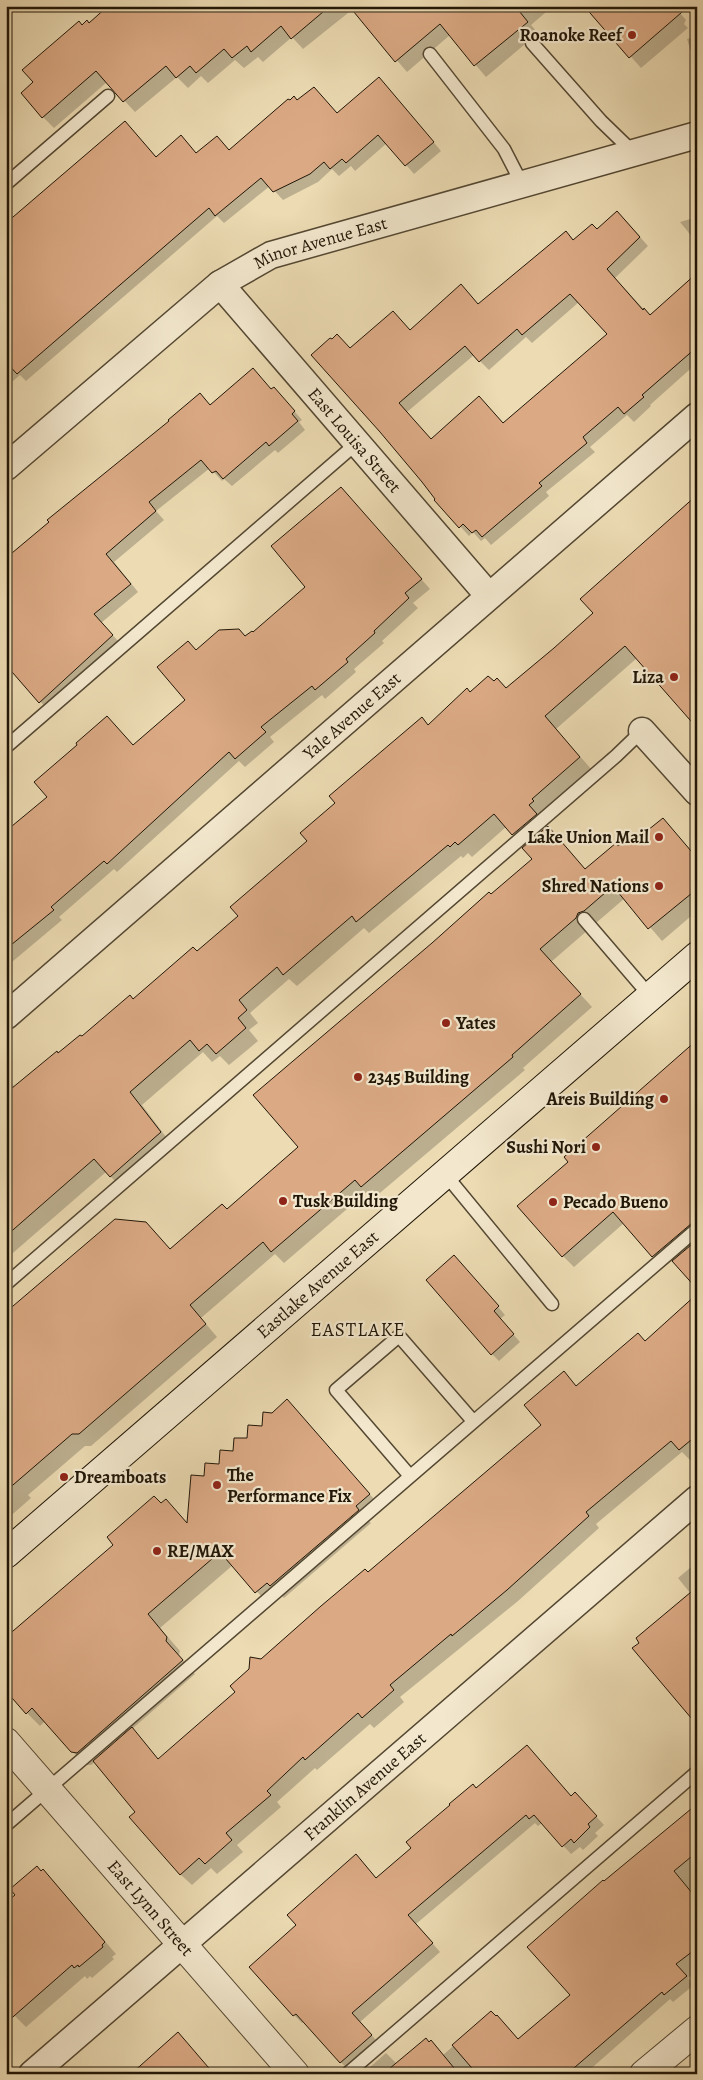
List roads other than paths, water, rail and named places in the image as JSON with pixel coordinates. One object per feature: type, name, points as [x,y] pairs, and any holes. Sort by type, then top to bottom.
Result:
[{"type":"main road","name":"Eastlake Avenue East","points":[[6,1554],[697,956]]},
{"type":"main road","name":"East Lynn Street","points":[[6,1742],[294,2074]]},
{"type":"main road","points":[[644,2074],[697,2030]]},
{"type":"street","name":"Minor Avenue East","points":[[6,467],[220,284],[271,255],[697,135]]},
{"type":"street","name":"East Louisa Street","points":[[220,284],[489,596]]},
{"type":"street","name":"Yale Avenue East","points":[[6,1016],[697,416]]},
{"type":"street","points":[[642,731],[697,792]]},
{"type":"street","name":"Franklin Avenue East","points":[[32,2074],[697,1499]]},
{"type":"lane","points":[[532,43],[601,121],[634,153]]},
{"type":"lane","points":[[430,54],[504,149],[522,184]]},
{"type":"lane","points":[[6,184],[108,96]]},
{"type":"lane","points":[[6,747],[357,443]]},
{"type":"lane","points":[[6,1284],[616,756],[642,731]]},
{"type":"lane","points":[[584,919],[650,996]]},
{"type":"lane","points":[[445,1174],[552,1304]]},
{"type":"lane","points":[[6,1824],[697,1229]]},
{"type":"lane","points":[[410,1476],[336,1390],[399,1336],[473,1421]]},
{"type":"lane","points":[[347,2074],[697,1772]]},
{"type":"place","name":"Roanoke Reef","points":[[632,35]]},
{"type":"place","name":"Liza","points":[[674,677]]},
{"type":"place","name":"Lake Union Mail","points":[[659,837]]},
{"type":"place","name":"Shred Nations","points":[[659,886]]},
{"type":"place","name":"Yates","points":[[446,1023]]},
{"type":"place","name":"2345 Building","points":[[358,1077]]},
{"type":"place","name":"Areis Building","points":[[664,1099]]},
{"type":"place","name":"Sushi Nori","points":[[596,1147]]},
{"type":"place","name":"Tusk Building","points":[[283,1201]]},
{"type":"place","name":"Pecado Bueno","points":[[553,1202]]},
{"type":"place","name":"Dreamboats","points":[[64,1477]]},
{"type":"place","name":"The Performance Fix","points":[[217,1485]]},
{"type":"place","name":"RE/MAX","points":[[157,1551]]},
{"type":"district","name":"EASTLAKE","points":[[358,1329]]}]
